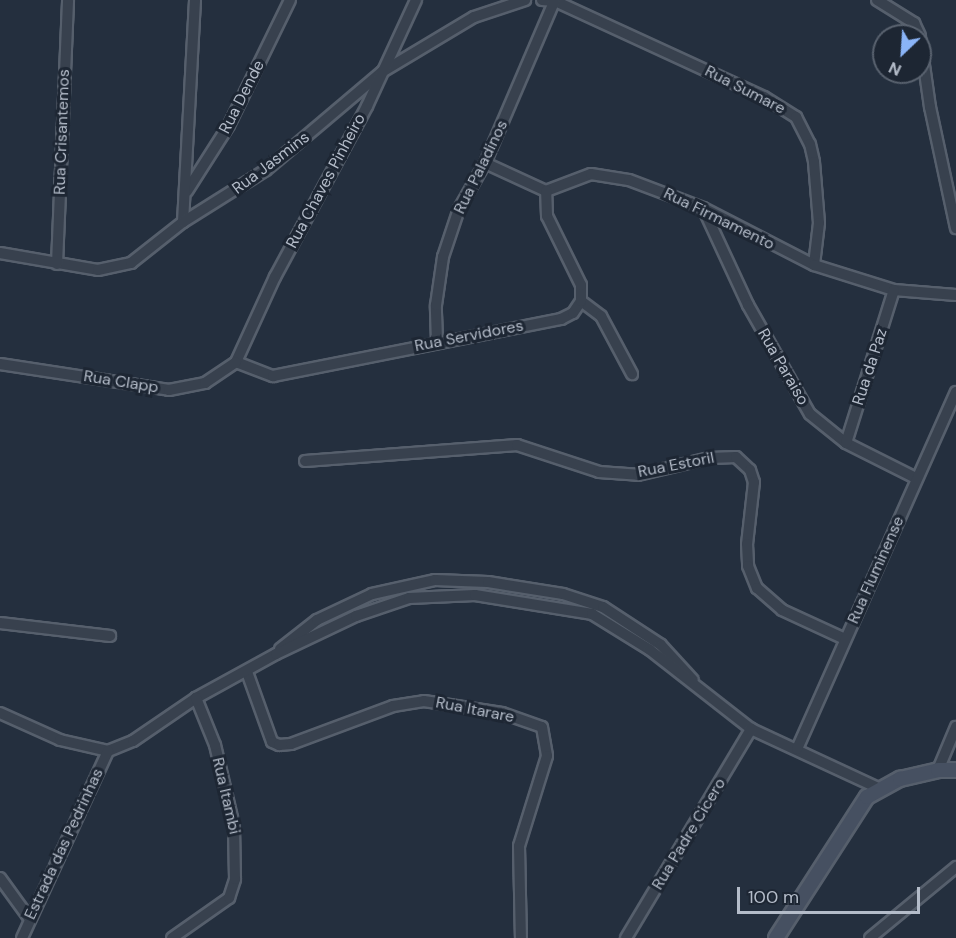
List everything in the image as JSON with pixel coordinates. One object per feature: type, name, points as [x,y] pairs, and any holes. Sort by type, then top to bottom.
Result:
[{"type":"main road","points":[[777,938],[850,820],[878,788],[938,770],[956,770]]},
{"type":"street","name":"Rua Crisantemos","points":[[57,264],[68,0]]},
{"type":"street","points":[[183,222],[187,191],[195,0]]},
{"type":"street","name":"Rua Dende","points":[[187,191],[229,125],[290,0]]},
{"type":"street","name":"Rua Chaves Pinheiro","points":[[236,362],[275,277],[382,72],[416,0]]},
{"type":"street","name":"Rua Jasmins","points":[[0,253],[98,270],[121,268],[141,257],[183,222],[266,170],[382,72],[474,17],[525,0]]},
{"type":"street","points":[[542,0],[555,1]]},
{"type":"street","points":[[876,0],[914,24]]},
{"type":"street","name":"Rua Paladinos","points":[[437,341],[436,305],[443,257],[459,209],[485,163],[555,1]]},
{"type":"street","name":"Rua Sumare","points":[[555,1],[764,97],[796,117],[810,144],[814,162],[819,223],[814,265]]},
{"type":"street","points":[[927,84],[956,228]]},
{"type":"street","points":[[485,163],[546,191],[547,216],[581,285],[581,301],[601,316],[632,374]]},
{"type":"street","name":"Rua Firmamento","points":[[546,191],[600,174],[629,180],[703,208],[814,265],[894,290],[956,295]]},
{"type":"street","name":"Rua Paraiso","points":[[703,208],[727,264],[794,388],[818,422],[846,443],[916,478]]},
{"type":"street","name":"Rua da Paz","points":[[846,443],[894,290]]},
{"type":"street","name":"Rua Servidores","points":[[236,362],[273,376],[437,341],[561,319],[573,313],[581,301]]},
{"type":"street","name":"Rua Clapp","points":[[0,363],[170,390],[205,383],[236,362]]},
{"type":"street","name":"Rua Fluminense","points":[[797,749],[956,392]]},
{"type":"street","name":"Rua Estoril","points":[[305,461],[517,445],[599,472],[638,475],[710,458],[736,457],[750,470],[754,482],[747,544],[748,566],[757,588],[782,610],[845,639]]},
{"type":"street","points":[[0,713],[60,740],[108,751],[146,734],[196,698],[276,654],[317,620],[372,594],[435,580],[488,582],[563,594],[603,607],[661,645],[700,691],[751,729],[878,788]]},
{"type":"street","points":[[0,623],[110,636]]},
{"type":"street","name":"Rua Itarare","points":[[247,672],[272,742],[279,745],[291,744],[393,706],[424,701],[502,713],[542,727],[547,756],[519,846],[521,938]]},
{"type":"street","name":"Rua Itambi","points":[[172,938],[230,898],[235,879],[234,826],[215,745],[196,698]]},
{"type":"street","points":[[938,770],[956,727]]},
{"type":"street","name":"Rua Padre Cicero","points":[[626,938],[751,729]]},
{"type":"street","name":"Estrada das Pedrinhas","points":[[22,938],[29,918],[108,751]]},
{"type":"street","points":[[870,938],[956,867]]},
{"type":"street","points":[[0,878],[29,918]]}]
